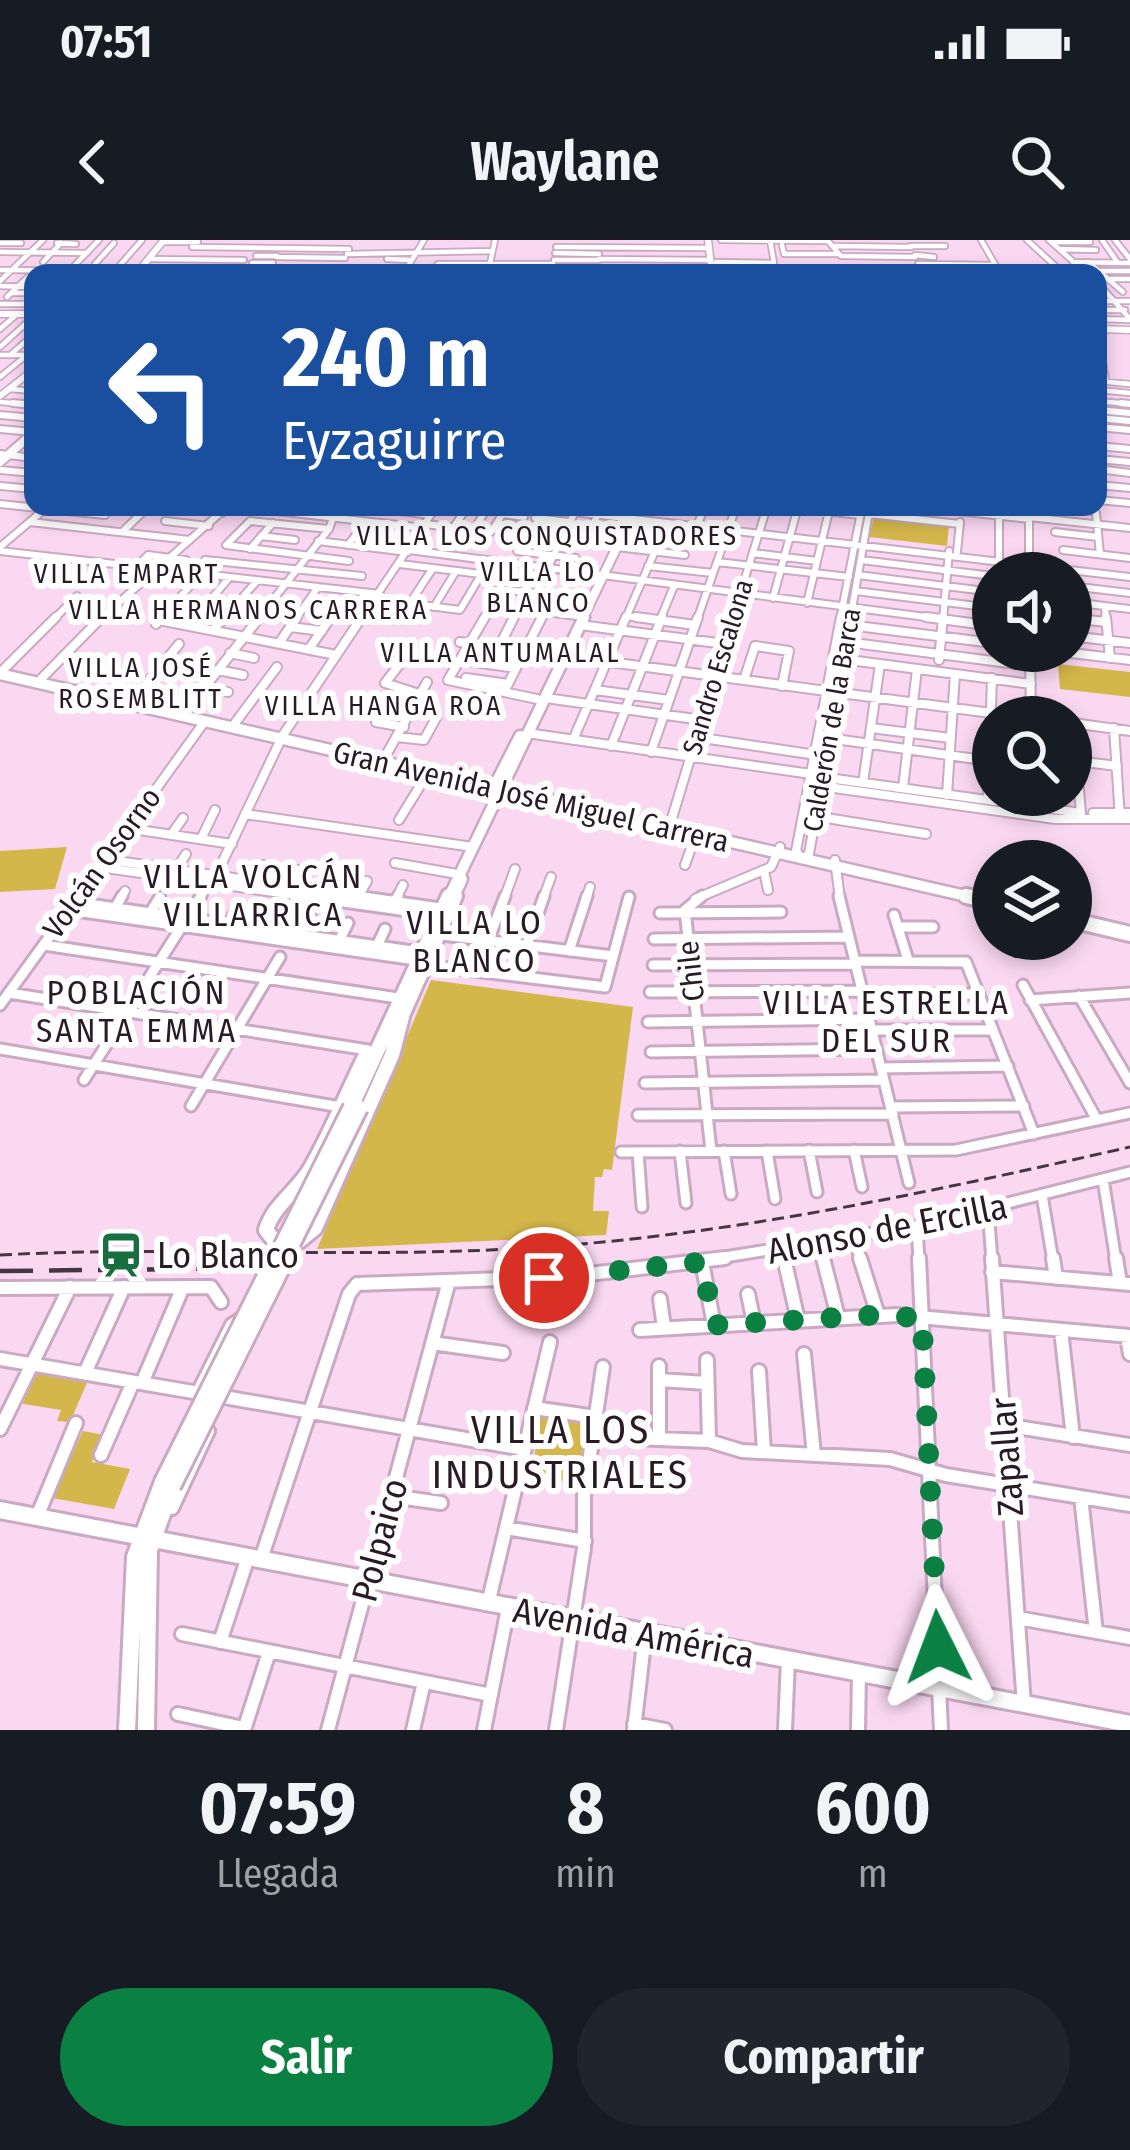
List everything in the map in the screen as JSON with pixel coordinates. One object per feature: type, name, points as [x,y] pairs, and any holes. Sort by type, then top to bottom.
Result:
[{"type":"main road","points":[[145,264],[163,241]]},
{"type":"main road","points":[[0,314],[24,314]]},
{"type":"main road","points":[[0,399],[22,379]]},
{"type":"main road","points":[[579,620],[585,599],[617,547],[629,516]]},
{"type":"main road","points":[[396,1016],[368,1050],[351,1108],[304,1179],[267,1219],[267,1232],[275,1240],[294,1242],[314,1231],[392,1055],[398,998],[433,934],[629,516]]},
{"type":"main road","name":"Gran Avenida José Miguel Carrera","points":[[1,671],[235,723],[428,773],[501,786]]},
{"type":"main road","name":"Gran Avenida José Miguel Carrera","points":[[40,680],[779,850]]},
{"type":"main road","name":"Gran Avenida José Miguel Carrera","points":[[670,825],[972,894]]},
{"type":"main road","points":[[433,934],[438,911],[473,847]]},
{"type":"main road","points":[[1092,921],[1130,930]]},
{"type":"main road","points":[[127,1730],[132,1582],[147,1531],[420,959]]},
{"type":"main road","name":"Avenida América","points":[[0,1510],[147,1531],[255,1558],[498,1606],[1024,1705],[1106,1725],[1130,1724]]},
{"type":"main road","points":[[146,1730],[147,1531]]},
{"type":"street","points":[[0,284],[43,240]]},
{"type":"street","points":[[76,263],[98,240]]},
{"type":"street","points":[[272,264],[289,240]]},
{"type":"street","points":[[342,264],[353,240]]},
{"type":"street","points":[[408,264],[424,240]]},
{"type":"street","points":[[490,263],[494,240]]},
{"type":"street","points":[[437,264],[599,255],[638,244],[754,240],[828,243],[903,263]]},
{"type":"street","points":[[1102,240],[1118,262],[1122,292]]},
{"type":"street","points":[[1115,240],[1122,292]]},
{"type":"street","points":[[163,241],[223,260],[283,248],[323,257],[403,250],[492,251]]},
{"type":"street","points":[[76,263],[100,264],[116,244],[140,242]]},
{"type":"street","points":[[555,256],[580,242]]},
{"type":"street","points":[[781,242],[784,254],[838,260],[945,246]]},
{"type":"street","points":[[796,242],[799,254]]},
{"type":"street","points":[[811,242],[814,254]]},
{"type":"street","points":[[2,256],[17,244],[0,243],[2,256],[12,270]]},
{"type":"street","points":[[744,264],[774,263],[770,243]]},
{"type":"street","points":[[828,243],[838,260]]},
{"type":"street","points":[[58,264],[62,260],[43,260],[59,244],[77,244]]},
{"type":"street","points":[[660,259],[661,244]]},
{"type":"street","points":[[183,261],[247,258],[272,264],[318,247],[347,253]]},
{"type":"street","points":[[616,248],[617,264]]},
{"type":"street","points":[[838,260],[912,250],[989,264]]},
{"type":"street","points":[[912,250],[934,257]]},
{"type":"street","points":[[1048,255],[1096,250],[1118,262]]},
{"type":"street","points":[[1048,255],[1096,250]]},
{"type":"street","points":[[1048,255],[1096,250]]},
{"type":"street","points":[[2,256],[87,253]]},
{"type":"street","points":[[165,264],[174,253]]},
{"type":"street","points":[[555,256],[599,255],[617,264]]},
{"type":"street","points":[[597,264],[599,255]]},
{"type":"street","points":[[320,264],[323,257]]},
{"type":"street","points":[[183,261],[209,258]]},
{"type":"street","points":[[183,261],[247,258],[272,264]]},
{"type":"street","points":[[386,264],[388,259],[409,260]]},
{"type":"street","points":[[645,264],[660,259],[676,264]]},
{"type":"street","points":[[148,260],[157,264]]},
{"type":"street","points":[[12,270],[24,271]]},
{"type":"street","points":[[0,284],[24,285]]},
{"type":"street","points":[[18,286],[5,298],[24,308]]},
{"type":"street","points":[[17,304],[24,293]]},
{"type":"street","points":[[0,329],[15,316]]},
{"type":"street","points":[[3,354],[24,324]]},
{"type":"street","points":[[10,388],[24,390]]},
{"type":"street","points":[[1110,428],[1130,417]]},
{"type":"street","points":[[1107,424],[1112,448]]},
{"type":"street","points":[[1107,447],[1130,449]]},
{"type":"street","points":[[999,552],[999,516],[1130,528],[1128,502]]},
{"type":"street","points":[[0,504],[24,506]]},
{"type":"street","points":[[0,513],[11,505]]},
{"type":"street","points":[[0,549],[36,516]]},
{"type":"street","points":[[91,529],[105,516]]},
{"type":"street","points":[[122,532],[139,516]]},
{"type":"street","points":[[151,536],[170,516]]},
{"type":"street","points":[[40,680],[136,583],[219,516]]},
{"type":"street","points":[[329,516],[360,524],[397,525],[431,517],[489,532]]},
{"type":"street","points":[[348,545],[361,516]]},
{"type":"street","points":[[379,523],[381,516]]},
{"type":"street","points":[[397,525],[404,516]]},
{"type":"street","points":[[454,526],[461,516]]},
{"type":"street","points":[[458,544],[481,516]]},
{"type":"street","points":[[479,546],[501,516]]},
{"type":"street","points":[[548,567],[575,516]]},
{"type":"street","points":[[589,533],[598,516]]},
{"type":"street","points":[[648,516],[972,555]]},
{"type":"street","points":[[680,569],[700,516]]},
{"type":"street","points":[[651,752],[733,516]]},
{"type":"street","name":"Sandro Escalona","points":[[670,825],[764,516]]},
{"type":"street","points":[[773,598],[796,516]]},
{"type":"street","points":[[807,603],[827,516]]},
{"type":"street","name":"Calderón de la Barca","points":[[802,854],[814,817],[820,756],[865,516]]},
{"type":"street","points":[[902,516],[960,524]]},
{"type":"street","points":[[938,672],[947,570],[961,516]]},
{"type":"street","points":[[1094,516],[1100,554]]},
{"type":"street","points":[[84,1080],[188,922],[283,737],[431,517]]},
{"type":"street","points":[[184,714],[335,518]]},
{"type":"street","points":[[535,518],[570,522]]},
{"type":"street","points":[[1029,518],[1029,552]]},
{"type":"street","points":[[329,529],[255,520],[226,544],[349,562],[360,546]]},
{"type":"street","points":[[165,521],[209,526]]},
{"type":"street","points":[[30,522],[190,540]]},
{"type":"street","points":[[250,549],[273,523]]},
{"type":"street","points":[[497,523],[515,527],[504,545]]},
{"type":"street","points":[[374,548],[386,530]]},
{"type":"street","points":[[531,530],[565,532]]},
{"type":"street","points":[[624,532],[691,541]]},
{"type":"street","points":[[1098,537],[1059,533],[1063,550],[1130,557]]},
{"type":"street","points":[[261,536],[295,540]]},
{"type":"street","points":[[520,539],[559,544]]},
{"type":"street","points":[[318,541],[972,623]]},
{"type":"street","name":"Calderón de la Barca","points":[[820,756],[828,738],[831,692],[846,642],[847,608],[855,591],[860,543]]},
{"type":"street","points":[[617,547],[686,555]]},
{"type":"street","points":[[0,549],[137,570],[342,590],[460,610],[490,560]]},
{"type":"street","points":[[517,551],[576,558]]},
{"type":"street","points":[[573,740],[655,551]]},
{"type":"street","points":[[753,553],[817,561]]},
{"type":"street","points":[[952,553],[972,556]]},
{"type":"street","points":[[136,583],[137,570],[147,556],[186,560]]},
{"type":"street","points":[[860,560],[972,573]]},
{"type":"street","points":[[160,619],[209,561],[357,576],[342,590]]},
{"type":"street","points":[[717,562],[972,589]]},
{"type":"street","points":[[400,564],[481,574]]},
{"type":"street","points":[[243,580],[253,565]]},
{"type":"street","points":[[648,566],[713,573]]},
{"type":"street","points":[[410,603],[433,568]]},
{"type":"street","points":[[434,607],[456,571]]},
{"type":"street","points":[[1092,572],[1130,576]]},
{"type":"street","points":[[194,618],[229,578]]},
{"type":"street","points":[[213,630],[256,581]]},
{"type":"street","points":[[611,746],[674,586]]},
{"type":"street","points":[[279,643],[318,587]]},
{"type":"street","points":[[1092,588],[1130,593]]},
{"type":"street","points":[[499,589],[585,599]]},
{"type":"street","points":[[855,591],[972,605]]},
{"type":"street","points":[[1,671],[77,596]]},
{"type":"street","points":[[277,598],[308,602]]},
{"type":"street","points":[[1092,604],[1130,609]]},
{"type":"street","points":[[702,720],[542,698],[450,678],[465,642],[493,605],[725,644]]},
{"type":"street","points":[[1105,606],[1110,658]]},
{"type":"street","points":[[500,647],[518,608]]},
{"type":"street","points":[[506,688],[545,611]]},
{"type":"street","points":[[309,650],[334,613]]},
{"type":"street","points":[[626,616],[695,625]]},
{"type":"street","points":[[160,619],[221,622]]},
{"type":"street","points":[[160,619],[336,655]]},
{"type":"street","points":[[1092,620],[1106,622]]},
{"type":"street","points":[[848,625],[972,641]]},
{"type":"street","points":[[290,627],[322,632]]},
{"type":"street","points":[[1092,638],[1130,643]]},
{"type":"street","points":[[946,795],[952,708],[965,640]]},
{"type":"street","points":[[465,642],[972,711]]},
{"type":"street","points":[[846,642],[972,658]]},
{"type":"street","points":[[133,700],[179,644]]},
{"type":"street","points":[[744,680],[754,646],[789,651],[782,686]]},
{"type":"street","points":[[230,653],[254,658]]},
{"type":"street","points":[[1092,656],[1130,660]]},
{"type":"street","points":[[842,659],[1031,684]]},
{"type":"street","points":[[460,660],[516,668]]},
{"type":"street","points":[[862,782],[880,664]]},
{"type":"street","points":[[399,665],[387,685],[422,695]]},
{"type":"street","points":[[235,723],[277,667]]},
{"type":"street","points":[[903,788],[917,669]]},
{"type":"street","points":[[218,670],[243,674]]},
{"type":"street","points":[[1030,672],[1031,696]]},
{"type":"street","points":[[992,679],[992,696]]},
{"type":"street","points":[[385,757],[427,682]]},
{"type":"street","points":[[205,687],[228,692]]},
{"type":"street","points":[[595,690],[669,700]]},
{"type":"street","points":[[398,737],[421,741],[433,728],[437,716],[412,712]]},
{"type":"street","name":"Volcán Osorno","points":[[0,1005],[205,721]]},
{"type":"street","points":[[376,722],[404,727]]},
{"type":"street","points":[[1092,725],[1130,731]]},
{"type":"street","points":[[871,728],[950,738]]},
{"type":"street","points":[[1114,728],[1125,816]]},
{"type":"street","points":[[525,733],[817,779],[972,797]]},
{"type":"street","points":[[696,737],[820,756]]},
{"type":"street","points":[[828,738],[972,758]]},
{"type":"street","points":[[753,766],[758,747]]},
{"type":"street","points":[[1092,764],[1130,772]]},
{"type":"street","points":[[399,820],[428,773]]},
{"type":"street","points":[[817,779],[972,798]]},
{"type":"street","name":"Calderón de la Barca","points":[[802,854],[817,779]]},
{"type":"street","points":[[202,838],[214,810]]},
{"type":"street","points":[[245,814],[473,847]]},
{"type":"street","points":[[1092,814],[1125,816]]},
{"type":"street","points":[[1050,816],[1125,816]]},
{"type":"street","points":[[814,817],[926,834]]},
{"type":"street","points":[[172,834],[183,818]]},
{"type":"street","points":[[126,828],[232,844]]},
{"type":"street","points":[[685,865],[696,834]]},
{"type":"street","points":[[142,865],[151,850]]},
{"type":"street","points":[[768,890],[764,871],[779,850]]},
{"type":"street","points":[[174,874],[186,854]]},
{"type":"street","points":[[101,863],[142,865],[174,874]]},
{"type":"street","points":[[101,863],[438,911]]},
{"type":"street","points":[[395,863],[457,874]]},
{"type":"street","points":[[834,863],[910,1183]]},
{"type":"street","points":[[254,881],[263,865]]},
{"type":"street","points":[[488,941],[515,869]]},
{"type":"street","points":[[287,890],[298,870]]},
{"type":"street","name":"Chile","points":[[711,1151],[684,913],[696,898],[764,871]]},
{"type":"street","points":[[325,891],[332,875]]},
{"type":"street","points":[[516,976],[551,877]]},
{"type":"street","points":[[212,879],[325,891],[438,911]]},
{"type":"street","points":[[357,900],[367,880]]},
{"type":"street","points":[[395,901],[403,885]]},
{"type":"street","points":[[569,951],[590,887]]},
{"type":"street","points":[[115,908],[125,891]]},
{"type":"street","points":[[150,913],[160,896]]},
{"type":"street","points":[[72,906],[605,987],[629,897]]},
{"type":"street","points":[[72,906],[115,908],[188,922],[229,924],[264,934],[377,946],[420,959]]},
{"type":"street","points":[[229,924],[238,907]]},
{"type":"street","points":[[660,913],[781,912]]},
{"type":"street","points":[[264,934],[274,913]]},
{"type":"street","points":[[894,914],[908,960]]},
{"type":"street","points":[[302,935],[311,918]]},
{"type":"street","points":[[337,944],[348,923]]},
{"type":"street","points":[[898,928],[933,927]]},
{"type":"street","points":[[377,946],[385,929]]},
{"type":"street","points":[[433,934],[614,956]]},
{"type":"street","points":[[654,939],[849,937]]},
{"type":"street","points":[[44,945],[398,998]]},
{"type":"street","points":[[191,1106],[280,957]]},
{"type":"street","points":[[652,965],[964,961],[1034,1134]]},
{"type":"street","points":[[1023,985],[1097,1120]]},
{"type":"street","points":[[650,992],[979,994]]},
{"type":"street","points":[[8,993],[368,1050]]},
{"type":"street","points":[[1030,1000],[1130,993]]},
{"type":"street","points":[[1079,996],[1130,1082]]},
{"type":"street","points":[[648,1022],[994,1030]]},
{"type":"street","points":[[0,1049],[351,1108]]},
{"type":"street","points":[[651,1052],[877,1049]]},
{"type":"street","points":[[645,1083],[1008,1066]]},
{"type":"street","points":[[638,1115],[1024,1106]]},
{"type":"street","points":[[621,1152],[956,1150],[1130,1113]]},
{"type":"street","points":[[809,1150],[817,1192]]},
{"type":"street","points":[[854,1150],[862,1187]]},
{"type":"street","points":[[680,1151],[686,1203]]},
{"type":"street","points":[[724,1151],[731,1194]]},
{"type":"street","points":[[767,1151],[775,1199]]},
{"type":"street","points":[[638,1152],[642,1207]]},
{"type":"street","name":"Alonso de Ercilla","points":[[311,1412],[354,1286],[564,1277],[782,1251],[917,1226],[1130,1172]]},
{"type":"street","points":[[992,1272],[1125,1284],[1103,1179]]},
{"type":"street","points":[[1042,1195],[1056,1278]]},
{"type":"street","name":"Zapallar","points":[[988,1209],[1024,1705]]},
{"type":"street","points":[[917,1226],[941,1730]]},
{"type":"street","points":[[854,1237],[878,1315]]},
{"type":"street","points":[[820,1244],[838,1317]]},
{"type":"street","points":[[782,1251],[797,1320]]},
{"type":"street","points":[[702,1262],[714,1325]]},
{"type":"street","name":"Polpaico","points":[[328,1730],[449,1281]]},
{"type":"street","points":[[0,1429],[70,1287]]},
{"type":"street","points":[[85,1373],[124,1287]]},
{"type":"street","points":[[101,1455],[183,1287]]},
{"type":"street","points":[[0,1288],[214,1288],[220,1302]]},
{"type":"street","points":[[748,1294],[754,1323]]},
{"type":"street","points":[[660,1299],[664,1328]]},
{"type":"street","points":[[147,1531],[168,1516],[270,1300]]},
{"type":"street","points":[[640,1330],[878,1315],[1129,1336],[1130,1354]]},
{"type":"street","points":[[147,1531],[150,1492],[232,1325],[245,1318],[258,1326]]},
{"type":"street","points":[[1061,1330],[1073,1436]]},
{"type":"street","points":[[484,1730],[506,1528],[550,1342]]},
{"type":"street","points":[[433,1343],[502,1353]]},
{"type":"street","points":[[804,1354],[814,1455]]},
{"type":"street","points":[[0,1359],[199,1393]]},
{"type":"street","points":[[706,1360],[709,1441]]},
{"type":"street","points":[[556,1730],[585,1541],[584,1496],[604,1367]]},
{"type":"street","points":[[759,1371],[764,1452]]},
{"type":"street","points":[[659,1439],[659,1373],[707,1382]]},
{"type":"street","points":[[224,1397],[524,1449]]},
{"type":"street","points":[[534,1408],[596,1417]]},
{"type":"street","points":[[220,1642],[311,1412]]},
{"type":"street","points":[[37,1517],[76,1423]]},
{"type":"street","points":[[1004,1426],[1130,1445]]},
{"type":"street","points":[[633,1438],[890,1459],[1008,1486],[1130,1505]]},
{"type":"street","points":[[391,1496],[441,1503]]},
{"type":"street","points":[[1081,1497],[1096,1632]]},
{"type":"street","points":[[506,1528],[585,1541]]},
{"type":"street","points":[[1018,1618],[1130,1638]]},
{"type":"street","points":[[182,1634],[491,1695]]},
{"type":"street","points":[[646,1634],[634,1727],[665,1730]]},
{"type":"street","points":[[178,1714],[206,1725],[244,1729],[269,1652]]},
{"type":"street","points":[[785,1730],[788,1660]]},
{"type":"street","points":[[857,1730],[859,1674]]},
{"type":"street","points":[[413,1730],[424,1682]]},
{"type":"shaded area","points":[[874,517],[949,525],[947,546],[869,537]]},
{"type":"shaded area","points":[[1092,668],[1130,672],[1130,697],[1060,689],[1059,672],[1092,672]]},
{"type":"shaded area","points":[[67,847],[55,889],[0,892],[0,851]]},
{"type":"shaded area","points":[[431,980],[633,1007],[612,1170],[604,1169],[602,1177],[595,1177],[593,1211],[609,1211],[606,1235],[317,1249]]},
{"type":"shaded area","points":[[35,1368],[90,1376],[70,1422],[57,1421],[61,1410],[18,1403]]},
{"type":"shaded area","points":[[541,1414],[592,1421],[584,1484],[531,1476]]},
{"type":"shaded area","points":[[83,1431],[104,1435],[92,1462],[130,1469],[114,1509],[52,1498]]},
{"type":"railway","points":[[0,1255],[446,1251],[589,1243],[822,1211],[1130,1147]]},
{"type":"railway","points":[[0,1271],[276,1268]]},
{"type":"place","name":"Lo Blanco","points":[[121,1255]]},
{"type":"district","name":"VILLA LOS CONQUISTADORES","points":[[548,536]]},
{"type":"district","name":"VILLA EMPART","points":[[127,574]]},
{"type":"district","name":"VILLA LO BLANCO","points":[[539,588]]},
{"type":"district","name":"VILLA HERMANOS CARRERA","points":[[249,610]]},
{"type":"district","name":"VILLA ANTUMALAL","points":[[501,653]]},
{"type":"district","name":"VILLA JOSÉ ROSEMBLITT","points":[[141,684]]},
{"type":"district","name":"VILLA HANGA ROA","points":[[384,706]]},
{"type":"district","name":"VILLA VOLCÁN VILLARRICA","points":[[254,895]]},
{"type":"district","name":"VILLA LO BLANCO","points":[[475,941]]},
{"type":"district","name":"POBLACIÓN SANTA EMMA","points":[[137,1011]]},
{"type":"district","name":"VILLA ESTRELLA DEL SUR","points":[[887,1021]]},
{"type":"district","name":"VILLA LOS INDUSTRIALES","points":[[561,1452]]},
{"type":"route","points":[[544,1278],[702,1262],[714,1325],[878,1315],[922,1318],[938,1647]]}]
